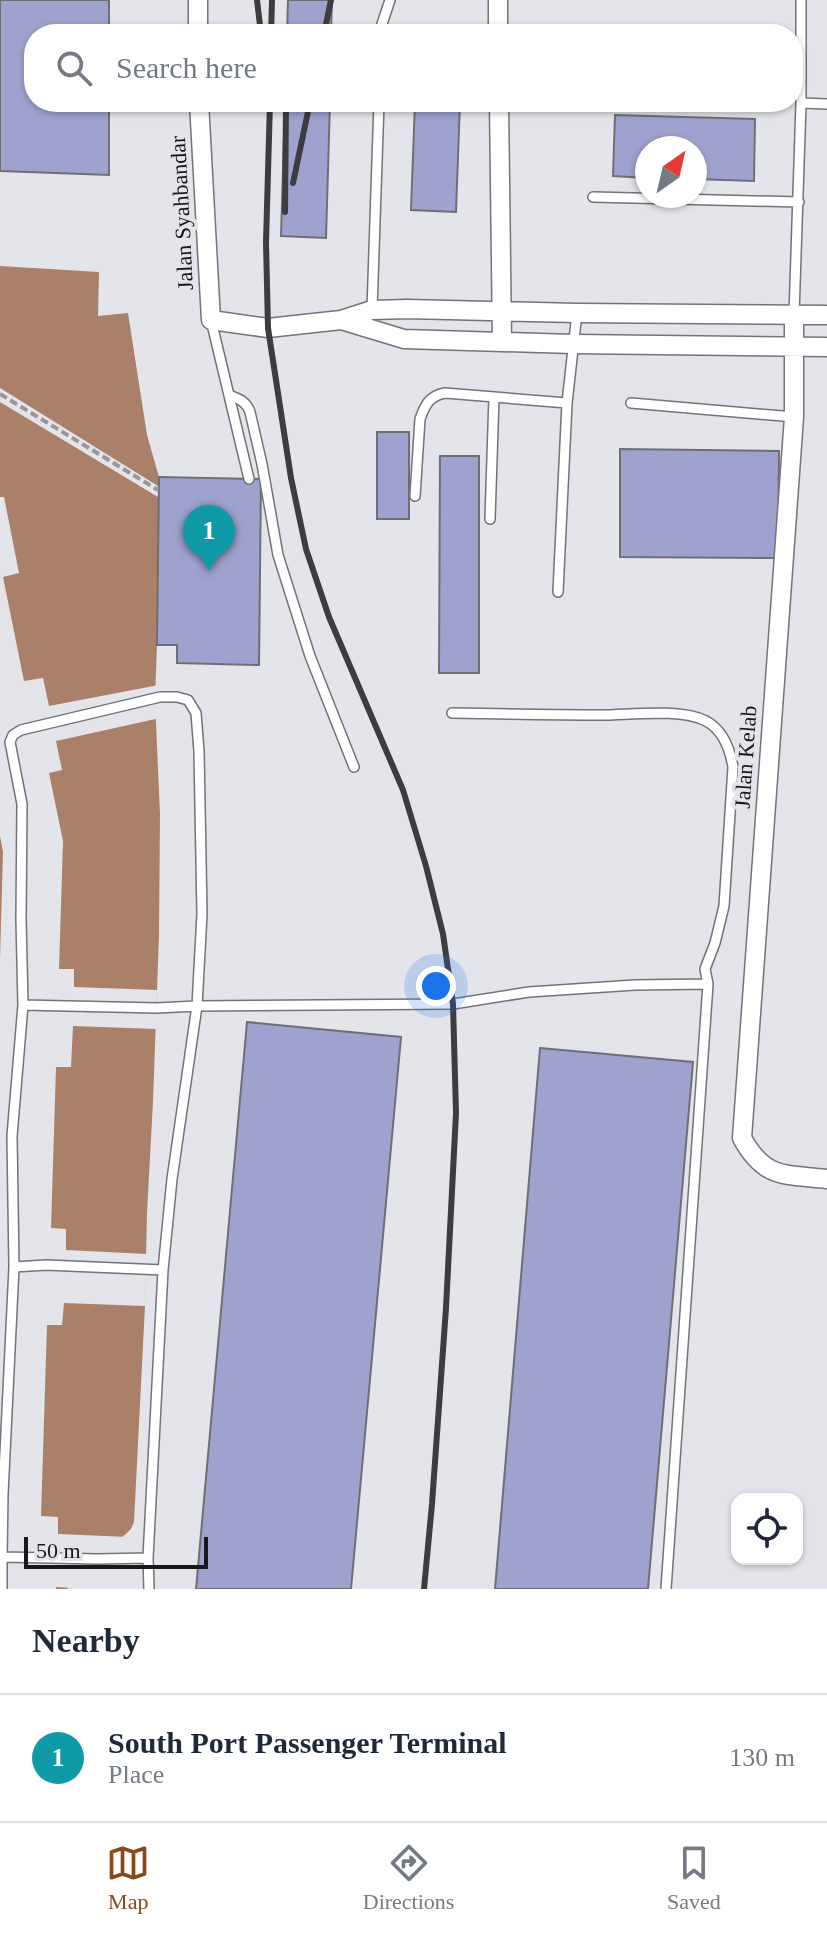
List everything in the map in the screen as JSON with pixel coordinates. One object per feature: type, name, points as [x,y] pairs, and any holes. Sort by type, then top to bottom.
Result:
[{"type":"street","points":[[198,0],[198,24]]},
{"type":"street","points":[[498,0],[498,24]]},
{"type":"street","name":"Jalan Syahbandar","points":[[200,112],[211,320]]},
{"type":"street","points":[[499,112],[502,342]]},
{"type":"street","points":[[211,320],[268,328],[371,319],[407,309],[827,315]]},
{"type":"street","name":"Jalan Kelab","points":[[794,315],[794,417],[742,1138],[762,1166],[775,1172],[827,1179]]},
{"type":"street","points":[[371,319],[404,339],[827,347]]},
{"type":"lane","points":[[382,24],[390,0]]},
{"type":"lane","points":[[800,24],[801,0]]},
{"type":"lane","points":[[803,103],[827,104]]},
{"type":"lane","points":[[371,319],[379,112]]},
{"type":"lane","points":[[794,315],[801,112]]},
{"type":"lane","points":[[593,197],[799,202]]},
{"type":"lane","points":[[558,592],[567,403],[577,313]]},
{"type":"lane","points":[[211,320],[249,479]]},
{"type":"lane","points":[[415,496],[420,419],[430,399],[436,395],[445,393],[567,403]]},
{"type":"lane","points":[[229,395],[247,405],[250,412],[278,555],[310,656],[354,767]]},
{"type":"lane","points":[[490,519],[494,397]]},
{"type":"lane","points":[[631,403],[794,417]]},
{"type":"lane","points":[[2,1589],[3,1494],[14,1267],[12,1136],[23,1005],[22,804],[10,742],[13,735],[21,730],[160,697],[177,697],[188,700],[196,713],[202,914],[197,1006],[172,1179],[163,1270],[149,1589]]},
{"type":"lane","points":[[452,713],[648,713],[692,716],[719,731],[730,750],[733,767],[724,906],[705,969],[708,984],[666,1589]]},
{"type":"lane","points":[[23,1005],[157,1008],[453,1004],[529,992],[708,984]]},
{"type":"lane","points":[[14,1267],[46,1265],[163,1270]]},
{"type":"lane","points":[[2,1557],[148,1558]]},
{"type":"path","points":[[0,394],[158,490]]},
{"type":"shaded area","points":[[0,266],[99,272],[98,316],[128,313],[147,435],[159,477],[155,699],[160,814],[159,935],[134,1522],[131,1529],[67,1589],[0,1589]]},
{"type":"pier","points":[[0,388],[158,486],[158,497],[0,402]]},
{"type":"pier","points":[[0,497],[4,497],[19,573],[3,577],[24,681],[43,678],[49,706],[159,685],[160,718],[56,741],[62,770],[49,773],[63,841],[59,969],[74,969],[74,987],[157,990],[156,1029],[73,1026],[71,1067],[56,1067],[51,1228],[66,1229],[66,1250],[147,1254],[145,1306],[64,1303],[62,1325],[47,1325],[41,1516],[58,1517],[58,1534],[128,1537],[74,1588],[0,1589],[0,959],[3,852],[0,836]]},
{"type":"building","points":[[0,0],[109,0],[109,24],[24,24],[24,112],[109,112],[109,175],[0,171]]},
{"type":"building","points":[[288,0],[332,0],[331,24],[287,24]]},
{"type":"building","points":[[285,112],[330,112],[326,238],[281,236]]},
{"type":"building","points":[[415,112],[460,112],[456,212],[411,210]]},
{"type":"building","points":[[615,115],[755,119],[754,181],[707,179],[707,136],[635,136],[635,177],[613,176]]},
{"type":"building","points":[[377,432],[409,432],[409,519],[377,519]]},
{"type":"building","points":[[620,449],[779,451],[778,558],[620,557]]},
{"type":"building","points":[[440,456],[479,456],[479,673],[439,673]]},
{"type":"building","points":[[159,477],[261,479],[259,665],[177,663],[177,645],[157,645]]},
{"type":"building","points":[[247,1022],[401,1037],[351,1589],[196,1589]]},
{"type":"building","points":[[540,1048],[693,1062],[648,1589],[495,1589]]},
{"type":"railway","points":[[257,0],[260,24]]},
{"type":"railway","points":[[271,24],[272,0]]},
{"type":"railway","points":[[326,24],[331,0]]},
{"type":"railway","points":[[270,112],[266,242],[268,328],[291,478],[306,549],[329,617],[403,790],[443,934],[453,1004],[456,1113],[446,1308],[424,1589]]},
{"type":"railway","points":[[285,212],[286,112]]},
{"type":"railway","points":[[293,183],[308,112]]},
{"type":"place","name":"South Port Passenger Terminal","points":[[209,571]]}]
